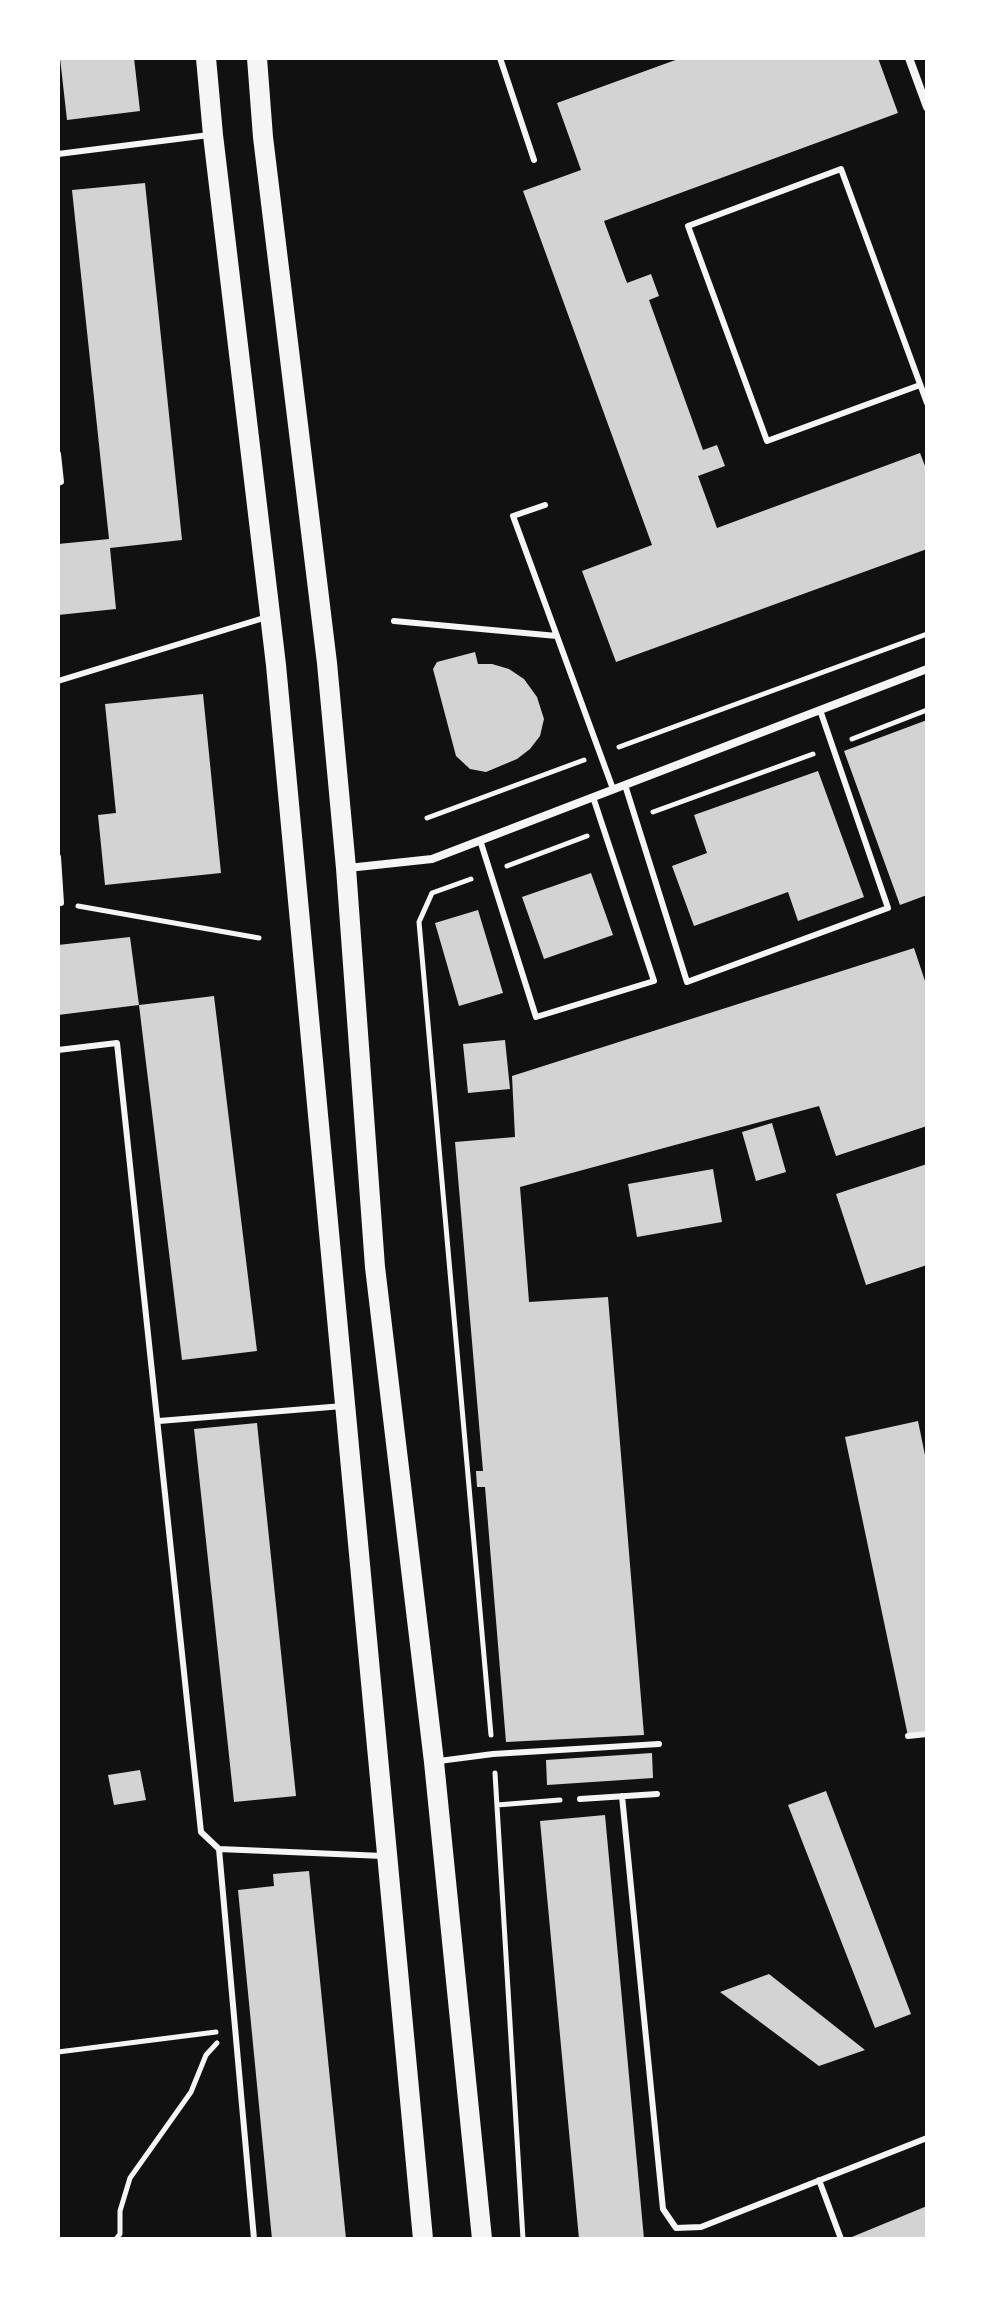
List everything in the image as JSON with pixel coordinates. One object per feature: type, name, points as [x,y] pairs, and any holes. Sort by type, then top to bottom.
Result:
[{"type":"main road","points":[[206,58],[271,616],[423,2239]]},
{"type":"main road","points":[[257,58],[263,137],[327,663],[346,868],[375,1267],[434,1762],[482,2239]]},
{"type":"street","points":[[909,58],[927,107]]},
{"type":"street","points":[[346,868],[432,859],[927,669]]},
{"type":"lane","points":[[500,58],[534,160]]},
{"type":"lane","points":[[58,154],[213,135]]},
{"type":"lane","points":[[920,385],[767,441],[688,226],[841,169],[927,403]]},
{"type":"lane","points":[[58,454],[61,482],[58,483]]},
{"type":"lane","points":[[545,505],[513,516],[613,789]]},
{"type":"lane","points":[[58,681],[271,616]]},
{"type":"lane","points":[[394,621],[557,636]]},
{"type":"lane","points":[[625,785],[687,982],[888,908],[820,710]]},
{"type":"lane","points":[[480,840],[536,1017],[654,981],[593,797]]},
{"type":"lane","points":[[58,857],[60,903]]},
{"type":"lane","points":[[58,1050],[117,1043],[201,1832],[219,1849],[387,1856]]},
{"type":"lane","points":[[159,1421],[345,1405]]},
{"type":"lane","points":[[908,1736],[927,1734]]},
{"type":"lane","points":[[434,1762],[493,1754],[659,1744]]},
{"type":"lane","points":[[580,1799],[657,1794]]},
{"type":"lane","points":[[622,1796],[663,2209],[676,2228],[701,2227],[927,2138]]},
{"type":"lane","points":[[219,1849],[232,2030],[254,2239]]},
{"type":"lane","points":[[819,2180],[841,2239]]},
{"type":"path","points":[[427,818],[927,634]]},
{"type":"path","points":[[635,818],[927,710]]},
{"type":"path","points":[[523,2239],[493,1754],[419,922],[432,893],[605,830]]},
{"type":"path","points":[[60,903],[259,938]]},
{"type":"path","points":[[497,1805],[580,1799]]},
{"type":"path","points":[[58,2052],[232,2030]]},
{"type":"path","points":[[116,2239],[120,2234],[120,2211],[130,2178],[191,2092],[206,2055],[232,2030]]},
{"type":"building","points":[[60,58],[134,58],[140,111],[67,120]]},
{"type":"building","points":[[681,58],[878,58],[898,113],[604,221],[627,283],[651,274],[659,296],[649,300],[703,450],[717,445],[725,466],[698,476],[717,528],[920,453],[927,471],[927,549],[616,662],[582,571],[652,545],[523,191],[581,170],[557,103]]},
{"type":"building","points":[[145,183],[182,540],[110,548],[116,609],[58,615],[58,544],[109,539],[72,190]]},
{"type":"building","points":[[475,652],[478,664],[509,669],[524,679],[537,697],[544,719],[540,736],[530,749],[517,759],[486,772],[470,769],[456,756],[433,669],[437,662]]},
{"type":"building","points":[[203,694],[221,873],[105,885],[98,815],[116,813],[105,704]]},
{"type":"building","points":[[927,720],[927,895],[900,905],[844,751]]},
{"type":"building","points":[[818,771],[864,897],[798,921],[788,892],[694,926],[672,866],[707,853],[694,815]]},
{"type":"building","points":[[591,873],[613,935],[544,959],[522,897]]},
{"type":"building","points":[[478,910],[503,993],[459,1006],[435,923]]},
{"type":"building","points":[[130,937],[139,1005],[58,1015],[58,945]]},
{"type":"building","points":[[914,948],[927,987],[927,1126],[836,1156],[819,1106],[520,1187],[529,1302],[608,1297],[644,1735],[506,1742],[485,1487],[477,1487],[476,1471],[483,1471],[455,1142],[515,1137],[512,1076]]},
{"type":"building","points":[[214,996],[257,1351],[182,1360],[139,1005]]},
{"type":"building","points":[[505,1040],[510,1089],[468,1093],[463,1044]]},
{"type":"building","points":[[772,1123],[786,1172],[756,1181],[742,1132]]},
{"type":"building","points":[[927,1164],[927,1265],[866,1285],[836,1194]]},
{"type":"building","points":[[713,1169],[722,1222],[637,1237],[628,1184]]},
{"type":"building","points":[[918,1421],[927,1465],[927,1732],[908,1736],[845,1437]]},
{"type":"building","points":[[257,1423],[296,1796],[234,1802],[194,1429]]},
{"type":"building","points":[[652,1753],[653,1778],[547,1785],[546,1760]]},
{"type":"building","points":[[140,1770],[146,1800],[114,1805],[108,1775]]},
{"type":"building","points":[[826,1791],[911,2014],[875,2028],[788,1805]]},
{"type":"building","points":[[605,1815],[644,2239],[579,2239],[540,1821]]},
{"type":"building","points":[[309,1871],[346,2239],[272,2239],[238,1890],[274,1886],[273,1874]]},
{"type":"building","points":[[769,1974],[865,2050],[819,2066],[720,1992]]},
{"type":"building","points":[[927,2206],[927,2239],[847,2239]]}]
